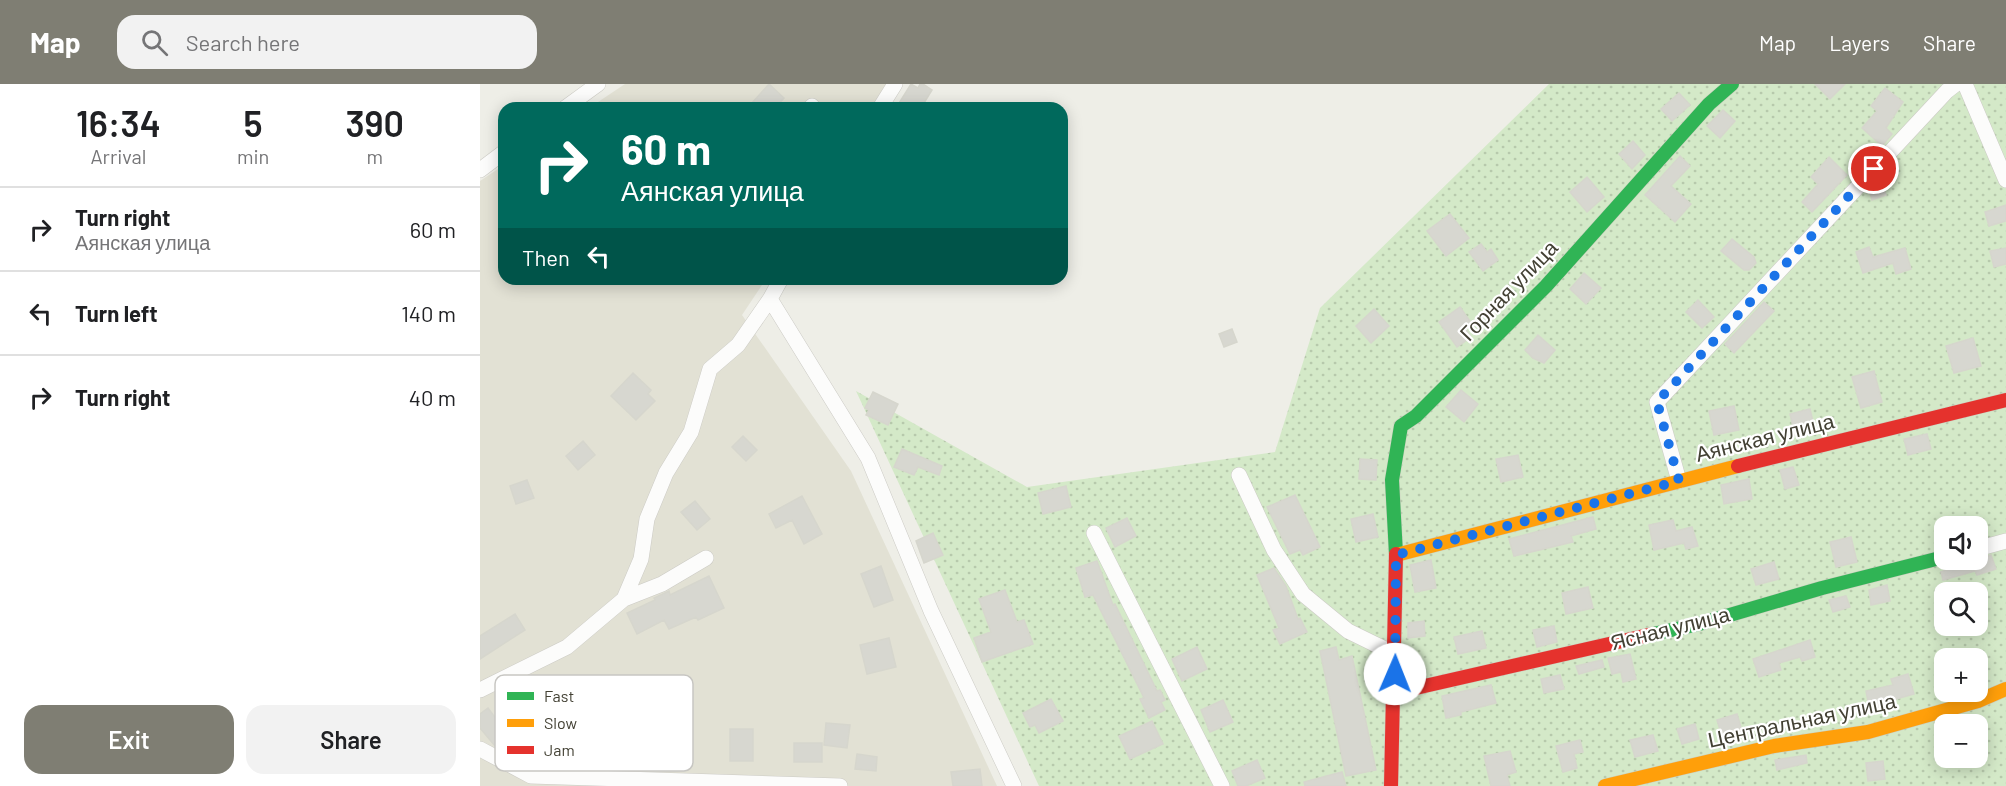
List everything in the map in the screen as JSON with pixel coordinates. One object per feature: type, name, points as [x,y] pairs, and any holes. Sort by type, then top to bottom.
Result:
[{"type":"street","points":[[573,102],[598,84]]},
{"type":"street","points":[[884,102],[895,84]]},
{"type":"street","name":"Горная улица","points":[[1391,786],[1396,555],[1392,480],[1401,426],[1416,416],[1546,286],[1709,104],[1731,84]]},
{"type":"street","points":[[1679,481],[1657,402],[1956,84]]},
{"type":"street","points":[[1965,84],[2006,180]]},
{"type":"street","points":[[480,170],[498,156]]},
{"type":"street","points":[[624,599],[641,559],[647,519],[666,473],[691,432],[710,369],[738,345],[778,285]]},
{"type":"street","points":[[770,298],[868,458],[931,611],[1014,786]]},
{"type":"street","name":"Аянская улица","points":[[1396,555],[1679,481],[2006,400]]},
{"type":"street","points":[[1239,475],[1274,550],[1303,594],[1348,632],[1395,654]]},
{"type":"street","points":[[1094,533],[1222,786]]},
{"type":"street","points":[[1988,546],[2006,542]]},
{"type":"street","points":[[510,675],[567,646],[624,599],[662,584],[706,558]]},
{"type":"street","name":"Ясная улица","points":[[1394,693],[1699,624],[1822,588],[1934,560]]},
{"type":"street","points":[[480,690],[495,682]]},
{"type":"street","name":"Центральная улица","points":[[1605,786],[1631,783],[1774,746],[1868,732],[1978,701],[2006,689]]},
{"type":"street","points":[[480,748],[495,756]]},
{"type":"street","points":[[522,771],[531,776],[840,786]]},
{"type":"shaded area","points":[[625,84],[896,84],[884,102],[598,102]]},
{"type":"shaded area","points":[[498,169],[498,285],[762,285],[742,315],[851,471],[997,786],[480,786],[480,181]]},
{"type":"green space","points":[[1549,84],[2006,84],[2006,786],[1039,786],[856,391],[1027,487],[1275,452],[1320,308]]},
{"type":"building","points":[[769,84],[784,98],[780,102],[753,102]]},
{"type":"building","points":[[911,84],[918,88],[920,84],[923,84],[932,90],[925,102],[900,102]]},
{"type":"building","points":[[1815,84],[1845,84],[1830,99]]},
{"type":"building","points":[[1885,88],[1903,102],[1886,128],[1892,134],[1882,146],[1862,128],[1877,111],[1871,106]]},
{"type":"building","points":[[1679,93],[1690,105],[1672,121],[1661,109]]},
{"type":"building","points":[[1723,110],[1735,121],[1720,138],[1707,126]]},
{"type":"building","points":[[1633,141],[1645,155],[1632,169],[1619,154]]},
{"type":"building","points":[[1680,156],[1690,166],[1671,186],[1691,204],[1675,222],[1645,195]]},
{"type":"building","points":[[1829,157],[1847,175],[1812,212],[1802,202],[1818,184],[1811,177]]},
{"type":"building","points":[[1587,177],[1604,197],[1587,212],[1570,192]]},
{"type":"building","points":[[1880,178],[1886,195],[1872,200],[1869,189]]},
{"type":"building","points":[[2006,205],[2006,221],[1989,226],[1985,212]]},
{"type":"building","points":[[1450,214],[1469,238],[1446,256],[1427,231]]},
{"type":"building","points":[[1732,239],[1754,257],[1756,263],[1749,270],[1744,270],[1721,251]]},
{"type":"building","points":[[1481,244],[1487,252],[1491,249],[1498,260],[1483,271],[1469,252]]},
{"type":"building","points":[[1869,247],[1873,257],[1905,248],[1911,269],[1896,274],[1893,263],[1863,273],[1856,252]]},
{"type":"building","points":[[2006,248],[2006,264],[1994,267],[1990,251]]},
{"type":"building","points":[[1584,273],[1601,288],[1586,304],[1570,289]]},
{"type":"building","points":[[1698,300],[1714,317],[1702,328],[1686,312]]},
{"type":"building","points":[[1764,302],[1774,311],[1734,353],[1725,344]]},
{"type":"building","points":[[1460,307],[1472,324],[1465,328],[1471,337],[1457,347],[1439,322]]},
{"type":"building","points":[[1374,309],[1389,326],[1371,343],[1356,326]]},
{"type":"building","points":[[1232,329],[1237,342],[1224,347],[1219,334]]},
{"type":"building","points":[[1538,335],[1555,350],[1544,363],[1533,358],[1525,350]]},
{"type":"building","points":[[1973,338],[1981,366],[1954,373],[1946,346]]},
{"type":"building","points":[[1874,371],[1882,402],[1861,408],[1852,377]]},
{"type":"building","points":[[633,373],[651,390],[648,394],[655,401],[636,420],[611,396]]},
{"type":"building","points":[[1461,390],[1478,404],[1464,422],[1446,407]]},
{"type":"building","points":[[873,392],[898,404],[888,425],[866,415],[869,410],[865,408]]},
{"type":"building","points":[[1734,406],[1739,430],[1714,435],[1709,411]]},
{"type":"building","points":[[1810,409],[1815,430],[1795,435],[1790,414]]},
{"type":"building","points":[[1927,434],[1931,449],[1908,455],[1904,439]]},
{"type":"building","points":[[743,436],[757,450],[746,461],[732,447]]},
{"type":"building","points":[[583,441],[595,455],[578,470],[566,456]]},
{"type":"building","points":[[902,449],[942,466],[939,475],[918,467],[914,475],[894,467]]},
{"type":"building","points":[[1518,455],[1523,477],[1501,482],[1496,459]]},
{"type":"building","points":[[1360,459],[1377,460],[1376,480],[1359,479]]},
{"type":"building","points":[[1793,467],[1799,485],[1785,489],[1780,470]]},
{"type":"building","points":[[1749,479],[1752,499],[1724,504],[1721,485]]},
{"type":"building","points":[[527,480],[534,498],[516,504],[510,486]]},
{"type":"building","points":[[1066,486],[1071,507],[1043,514],[1038,493]]},
{"type":"building","points":[[1295,495],[1320,547],[1303,555],[1300,550],[1290,554],[1267,507]]},
{"type":"building","points":[[802,496],[822,534],[804,544],[792,520],[776,528],[769,514]]},
{"type":"building","points":[[695,501],[710,519],[697,530],[681,512]]},
{"type":"building","points":[[1373,514],[1378,537],[1356,542],[1351,519]]},
{"type":"building","points":[[1593,517],[1596,529],[1571,536],[1573,542],[1514,556],[1509,539]]},
{"type":"building","points":[[1127,518],[1136,536],[1115,547],[1106,528]]},
{"type":"building","points":[[1673,520],[1676,531],[1692,527],[1698,546],[1686,549],[1684,543],[1654,550],[1649,525]]},
{"type":"building","points":[[933,533],[943,555],[924,563],[916,541]]},
{"type":"building","points":[[1851,537],[1857,562],[1836,567],[1830,542]]},
{"type":"building","points":[[1991,555],[1996,569],[1977,575],[1975,571],[1943,580],[1941,572],[1946,570],[1988,570],[1988,556]]},
{"type":"building","points":[[1431,560],[1436,588],[1415,592],[1410,565]]},
{"type":"building","points":[[1097,561],[1113,605],[1115,604],[1157,691],[1160,690],[1165,700],[1161,702],[1165,710],[1149,718],[1140,699],[1144,698],[1093,595],[1085,597],[1076,568]]},
{"type":"building","points":[[1774,562],[1779,579],[1756,585],[1751,569]]},
{"type":"building","points":[[881,566],[893,600],[874,607],[861,574]]},
{"type":"building","points":[[1274,568],[1286,586],[1298,619],[1300,618],[1307,632],[1280,644],[1273,630],[1279,628],[1257,575]]},
{"type":"building","points":[[709,576],[724,608],[698,620],[696,617],[669,629],[664,620],[637,634],[627,613],[669,591],[670,595]]},
{"type":"building","points":[[1887,585],[1890,601],[1871,605],[1869,590]]},
{"type":"building","points":[[1588,587],[1593,608],[1566,614],[1562,593]]},
{"type":"building","points":[[1005,590],[1017,622],[1024,620],[1033,644],[982,662],[974,638],[991,632],[979,599]]},
{"type":"building","points":[[1846,596],[1850,607],[1833,612],[1829,600]]},
{"type":"building","points":[[515,614],[525,630],[480,659],[480,636]]},
{"type":"building","points":[[1424,621],[1425,636],[1408,638],[1408,623]]},
{"type":"building","points":[[1554,626],[1557,642],[1537,647],[1533,630]]},
{"type":"building","points":[[1482,631],[1486,648],[1458,654],[1454,637]]},
{"type":"building","points":[[889,638],[896,667],[867,674],[860,645]]},
{"type":"building","points":[[1810,640],[1815,657],[1802,661],[1800,657],[1779,663],[1781,670],[1759,677],[1753,659]]},
{"type":"building","points":[[1197,647],[1207,669],[1182,681],[1172,659]]},
{"type":"building","points":[[1336,647],[1339,660],[1352,656],[1376,770],[1346,776],[1320,651]]},
{"type":"building","points":[[1630,654],[1636,679],[1623,682],[1621,672],[1612,674],[1608,658]]},
{"type":"building","points":[[1602,660],[1604,667],[1579,674],[1576,666]]},
{"type":"building","points":[[1908,674],[1914,694],[1889,701],[1891,707],[1870,712],[1866,691],[1893,685],[1891,679]]},
{"type":"building","points":[[1560,675],[1564,689],[1544,693],[1541,679]]},
{"type":"building","points":[[1491,685],[1496,703],[1446,718],[1442,696]]},
{"type":"building","points":[[1051,699],[1063,721],[1039,733],[1035,725],[1030,727],[1023,713]]},
{"type":"building","points":[[1223,700],[1233,722],[1210,732],[1201,710]]},
{"type":"building","points":[[488,708],[495,718],[495,746],[480,728],[480,714]]},
{"type":"building","points":[[1737,714],[1743,734],[1723,740],[1717,720]]},
{"type":"building","points":[[1152,721],[1163,744],[1130,759],[1119,736]]},
{"type":"building","points":[[826,723],[850,725],[847,748],[824,745]]},
{"type":"building","points":[[1695,724],[1699,739],[1682,744],[1677,729]]},
{"type":"building","points":[[730,729],[753,729],[753,761],[730,761]]},
{"type":"building","points":[[1653,735],[1658,751],[1635,757],[1630,740]]},
{"type":"building","points":[[1580,740],[1583,752],[1574,754],[1577,768],[1563,772],[1556,746]]},
{"type":"building","points":[[794,743],[822,743],[822,762],[794,762]]},
{"type":"building","points":[[1510,751],[1516,772],[1507,775],[1510,786],[1491,786],[1484,756]]},
{"type":"building","points":[[857,754],[877,757],[876,771],[855,769]]},
{"type":"building","points":[[1806,755],[1807,763],[1777,770],[1775,760]]},
{"type":"building","points":[[1257,760],[1265,778],[1246,786],[1238,786],[1232,771]]},
{"type":"building","points":[[1883,761],[1885,779],[1868,781],[1866,763]]},
{"type":"building","points":[[980,769],[982,786],[953,786],[951,772]]},
{"type":"building","points":[[1342,772],[1346,786],[1305,786],[1304,782]]},
{"type":"traffic: fast","points":[[1396,554],[1392,480],[1401,426],[1416,416],[1546,286],[1709,104],[1732,84]]},
{"type":"traffic: fast","points":[[1653,634],[1699,624],[1822,588],[1934,560]]},
{"type":"traffic: slow","points":[[1396,555],[1738,466]]},
{"type":"traffic: slow","points":[[1605,786],[1774,746],[1868,732],[1978,701],[2006,689]]},
{"type":"traffic: jam","points":[[1738,466],[2006,400]]},
{"type":"traffic: jam","points":[[1391,786],[1396,554]]},
{"type":"traffic: jam","points":[[1394,693],[1653,634]]},
{"type":"route","points":[[1395,674],[1396,555],[1679,481],[1657,402],[1874,169]]}]
